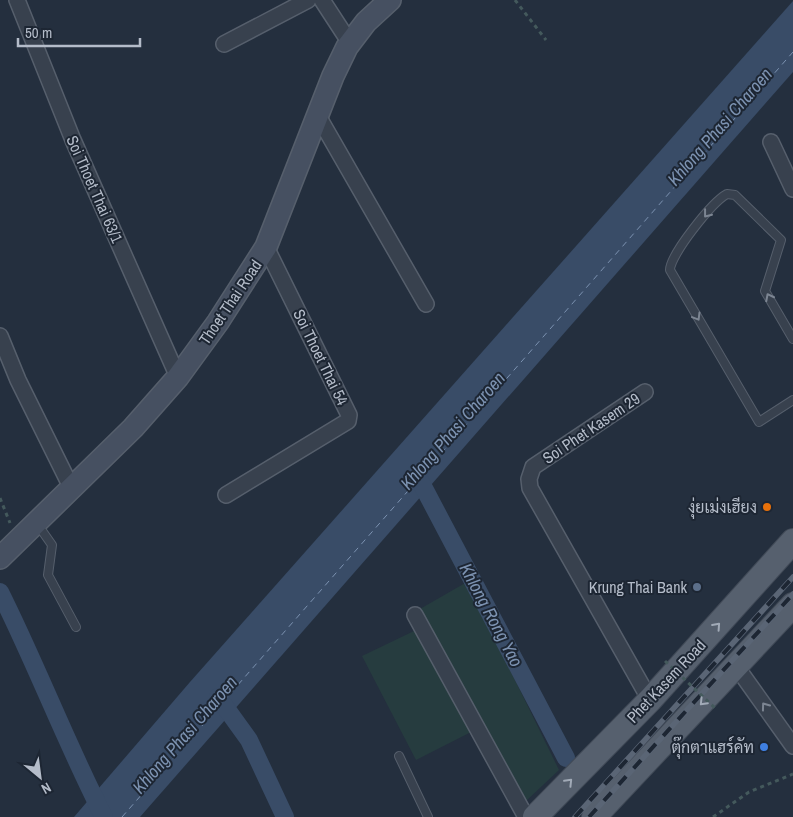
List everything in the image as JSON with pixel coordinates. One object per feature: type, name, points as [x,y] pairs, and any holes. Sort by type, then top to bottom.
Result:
[{"type":"main road","name":"Thoet Thai Road","points":[[0,558],[37,524],[133,428],[178,377],[254,269],[266,247],[333,76],[350,43],[366,22],[390,0]]},
{"type":"main road","name":"Phet Kasem Road","points":[[535,817],[650,700],[793,541]]},
{"type":"main road","points":[[594,817],[793,605]]},
{"type":"street","name":"Soi Thoet Thai 63/1","points":[[17,0],[73,140],[178,377]]},
{"type":"street","points":[[224,44],[308,0]]},
{"type":"street","points":[[322,0],[350,43]]},
{"type":"street","points":[[318,116],[426,304]]},
{"type":"street","points":[[771,142],[793,189]]},
{"type":"street","name":"Soi Thoet Thai 54","points":[[226,495],[348,421],[349,415],[266,247]]},
{"type":"street","points":[[0,336],[18,380],[72,489]]},
{"type":"street","name":"Soi Phet Kasem 29","points":[[645,392],[532,467],[529,479],[530,488],[650,700]]},
{"type":"street","points":[[415,615],[526,817]]},
{"type":"street","points":[[736,666],[793,746]]},
{"type":"lane","points":[[793,339],[765,291],[781,240],[735,195],[727,194],[715,204],[673,257],[670,270],[759,422],[793,400]]},
{"type":"lane","points":[[37,524],[52,545],[48,575],[76,628]]},
{"type":"lane","points":[[398,756],[428,817]]},
{"type":"path","points":[[516,0],[546,40]]},
{"type":"path","points":[[0,498],[18,542]]},
{"type":"path","points":[[666,661],[715,708]]},
{"type":"path","points":[[713,817],[749,792],[793,774]]},
{"type":"green space","points":[[467,582],[559,770],[525,802],[481,727],[416,760],[362,656],[414,631],[406,617]]},
{"type":"water","name":"Khlong Phasi Charoen","points":[[793,1],[793,72],[140,817],[74,817],[190,682]]},
{"type":"waterway","name":"Khlong Rong Yao","points":[[416,473],[566,758]]},
{"type":"waterway","points":[[0,592],[104,817]]},
{"type":"waterway","name":"Khlong Phasi Charoen","points":[[218,697],[249,740],[285,817]]},
{"type":"ferry route","points":[[122,817],[793,52]]},
{"type":"railway","points":[[575,817],[793,577]]},
{"type":"railway","points":[[589,817],[793,594]]},
{"type":"place","name":"งุ่ยเม่งเฮียง","points":[[767,507]]},
{"type":"place","name":"Krung Thai Bank","points":[[697,587]]},
{"type":"place","name":"ตุ๊กตาแฮร์คัท","points":[[764,747]]}]
